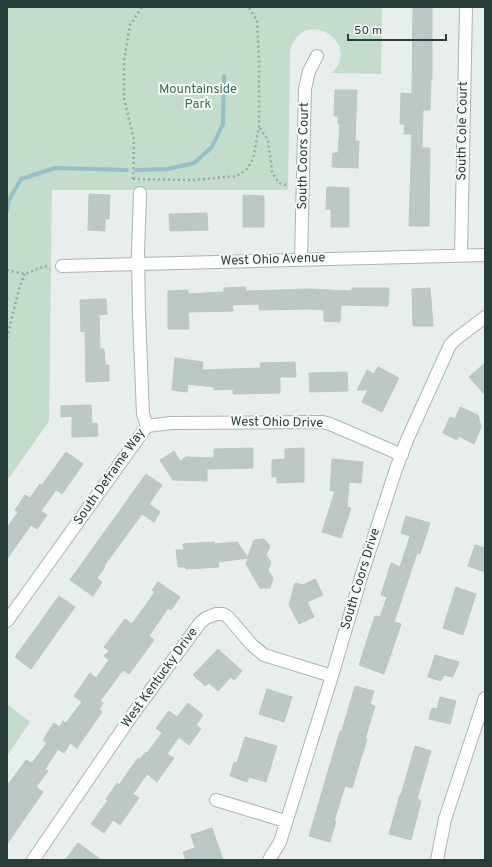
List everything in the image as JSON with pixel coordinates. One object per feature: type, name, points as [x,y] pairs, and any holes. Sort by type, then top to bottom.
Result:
[{"type":"street","name":"South Cole Court","points":[[461,255],[466,7]]},
{"type":"street","name":"South Coors Court","points":[[301,259],[305,89],[309,71],[317,56]]},
{"type":"street","name":"South Deframe Way","points":[[7,621],[147,426],[143,414],[139,314],[140,193]]},
{"type":"street","name":"West Ohio Avenue","points":[[62,266],[485,255]]},
{"type":"street","name":"South Coors Drive","points":[[269,860],[280,842],[285,821],[332,676],[362,574],[402,455],[450,345],[485,317]]},
{"type":"street","name":"West Ohio Drive","points":[[147,426],[171,423],[323,422],[402,455]]},
{"type":"street","name":"West Kentucky Drive","points":[[32,860],[133,714],[200,623],[206,618],[216,614],[223,614],[228,617],[252,645],[264,655],[332,676]]},
{"type":"street","points":[[437,860],[445,819],[485,698]]},
{"type":"street","points":[[216,800],[285,821]]},
{"type":"path","points":[[142,7],[130,25],[124,61],[124,98],[134,140],[133,179],[193,180],[237,176],[247,169],[253,159],[259,127],[259,61],[257,20],[248,7]]},
{"type":"path","points":[[259,127],[268,140],[272,172],[279,183],[289,186]]},
{"type":"path","points":[[7,270],[25,274],[45,266],[54,269],[62,266]]},
{"type":"path","points":[[7,338],[18,289],[25,274]]},
{"type":"green space","name":"Mountainside Park","points":[[7,7],[382,7],[381,74],[332,73],[340,61],[340,50],[335,40],[327,33],[317,30],[306,31],[297,37],[290,51],[288,190],[52,190],[49,421],[7,481]]},
{"type":"green space","points":[[7,704],[30,722],[7,756]]},
{"type":"building","points":[[413,7],[432,7],[432,79],[430,110],[423,110],[422,148],[430,148],[429,226],[409,226],[412,134],[404,134],[405,124],[400,124],[401,93],[412,94]]},
{"type":"building","points":[[335,90],[357,90],[355,141],[359,141],[358,168],[332,167],[333,153],[338,153],[340,124],[338,124],[338,116],[334,116]]},
{"type":"building","points":[[327,187],[349,188],[349,227],[331,227],[331,209],[326,209]]},
{"type":"building","points":[[89,194],[110,195],[109,219],[105,219],[105,231],[88,230]]},
{"type":"building","points":[[243,195],[264,196],[264,227],[243,227]]},
{"type":"building","points":[[207,213],[208,230],[170,231],[169,214]]},
{"type":"building","points":[[245,287],[246,291],[311,289],[352,291],[352,288],[389,288],[388,306],[341,305],[340,322],[324,321],[324,310],[259,310],[259,304],[232,305],[233,311],[188,312],[189,329],[168,329],[168,291],[188,290],[188,294],[224,292],[224,288]]},
{"type":"building","points":[[430,288],[433,326],[413,326],[412,289]]},
{"type":"building","points":[[106,299],[107,314],[99,315],[100,349],[104,349],[105,365],[109,365],[109,381],[86,382],[85,331],[81,332],[80,300]]},
{"type":"building","points":[[175,358],[203,362],[202,370],[261,368],[260,363],[295,362],[296,377],[280,377],[280,393],[233,394],[233,389],[214,390],[214,387],[188,384],[187,392],[172,390]]},
{"type":"building","points":[[485,363],[485,395],[469,377]]},
{"type":"building","points":[[378,367],[399,378],[382,412],[362,402],[368,390],[357,390],[367,370],[374,374]]},
{"type":"building","points":[[347,372],[348,391],[310,392],[309,373]]},
{"type":"building","points":[[91,405],[92,424],[97,423],[98,436],[72,437],[72,416],[61,417],[61,406]]},
{"type":"building","points":[[460,407],[478,415],[481,427],[474,444],[459,436],[457,440],[443,433],[450,417],[455,419]]},
{"type":"building","points":[[253,448],[253,468],[207,469],[207,481],[173,480],[160,460],[174,451],[180,461],[186,457],[214,458],[214,449]]},
{"type":"building","points":[[304,448],[304,482],[277,483],[277,477],[272,477],[272,460],[285,459],[285,449]]},
{"type":"building","points":[[66,452],[83,464],[62,494],[56,490],[41,511],[47,515],[37,529],[31,525],[7,559],[7,528],[18,512],[15,510],[25,495],[30,498],[40,484],[42,485]]},
{"type":"building","points":[[332,459],[363,462],[361,483],[349,482],[347,507],[351,508],[341,538],[322,532],[335,491],[330,491]]},
{"type":"building","points":[[146,474],[162,485],[149,504],[160,512],[154,522],[142,514],[104,566],[105,567],[97,578],[102,582],[93,596],[70,580]]},
{"type":"building","points":[[406,516],[430,523],[420,554],[417,553],[394,622],[401,624],[384,674],[359,665],[375,616],[380,617],[387,597],[381,595],[391,563],[400,567],[410,536],[401,533]]},
{"type":"building","points":[[264,539],[270,546],[266,555],[271,562],[268,570],[273,578],[270,588],[260,588],[246,564],[248,558],[218,562],[219,567],[186,569],[185,567],[178,567],[176,550],[184,550],[183,544],[237,542],[248,557],[254,540]]},
{"type":"building","points":[[475,545],[485,548],[485,572],[468,566]]},
{"type":"building","points":[[315,579],[323,595],[307,602],[314,617],[299,624],[289,605],[295,583],[303,585]]},
{"type":"building","points":[[158,582],[180,597],[171,610],[168,608],[149,636],[154,640],[129,674],[123,670],[100,701],[103,703],[99,709],[102,712],[77,748],[70,743],[64,753],[58,749],[45,769],[48,771],[36,787],[43,792],[7,844],[7,786],[26,760],[32,763],[47,743],[43,740],[54,723],[60,727],[63,721],[66,723],[82,702],[74,696],[90,673],[96,678],[109,660],[104,656],[109,651],[104,647],[125,619],[132,624],[155,592],[152,590]]},
{"type":"building","points":[[456,587],[476,594],[463,635],[443,628]]},
{"type":"building","points":[[59,596],[75,607],[31,669],[15,657]]},
{"type":"building","points":[[218,649],[242,671],[234,680],[231,677],[218,691],[209,683],[205,686],[193,675]]},
{"type":"building","points":[[435,655],[459,662],[453,677],[444,675],[441,681],[428,677]]},
{"type":"building","points":[[355,686],[374,691],[370,704],[375,706],[365,739],[367,739],[352,788],[345,786],[334,821],[336,821],[330,842],[309,836]]},
{"type":"building","points":[[267,689],[292,697],[284,722],[259,714]]},
{"type":"building","points":[[440,697],[456,701],[450,724],[429,719],[432,708],[437,709]]},
{"type":"building","points":[[188,703],[203,715],[196,725],[201,729],[189,745],[179,737],[167,754],[174,758],[157,782],[147,774],[133,794],[139,798],[120,825],[113,820],[104,833],[91,824],[108,800],[106,799],[117,783],[119,785],[138,758],[140,759],[146,752],[147,753],[162,733],[156,728],[169,711],[177,717]]},
{"type":"building","points":[[245,737],[277,746],[266,782],[249,777],[247,782],[230,776],[234,762],[237,763]]},
{"type":"building","points":[[415,746],[431,751],[417,799],[421,801],[411,840],[389,834]]},
{"type":"building","points":[[212,828],[223,860],[186,860],[183,852],[195,848],[191,835]]},
{"type":"building","points":[[78,843],[101,860],[65,860]]},
{"type":"waterway","points":[[136,170],[168,169],[194,163],[212,147],[223,124],[224,76]]},
{"type":"waterway","points":[[7,211],[9,200],[21,179],[55,168],[127,170]]}]
